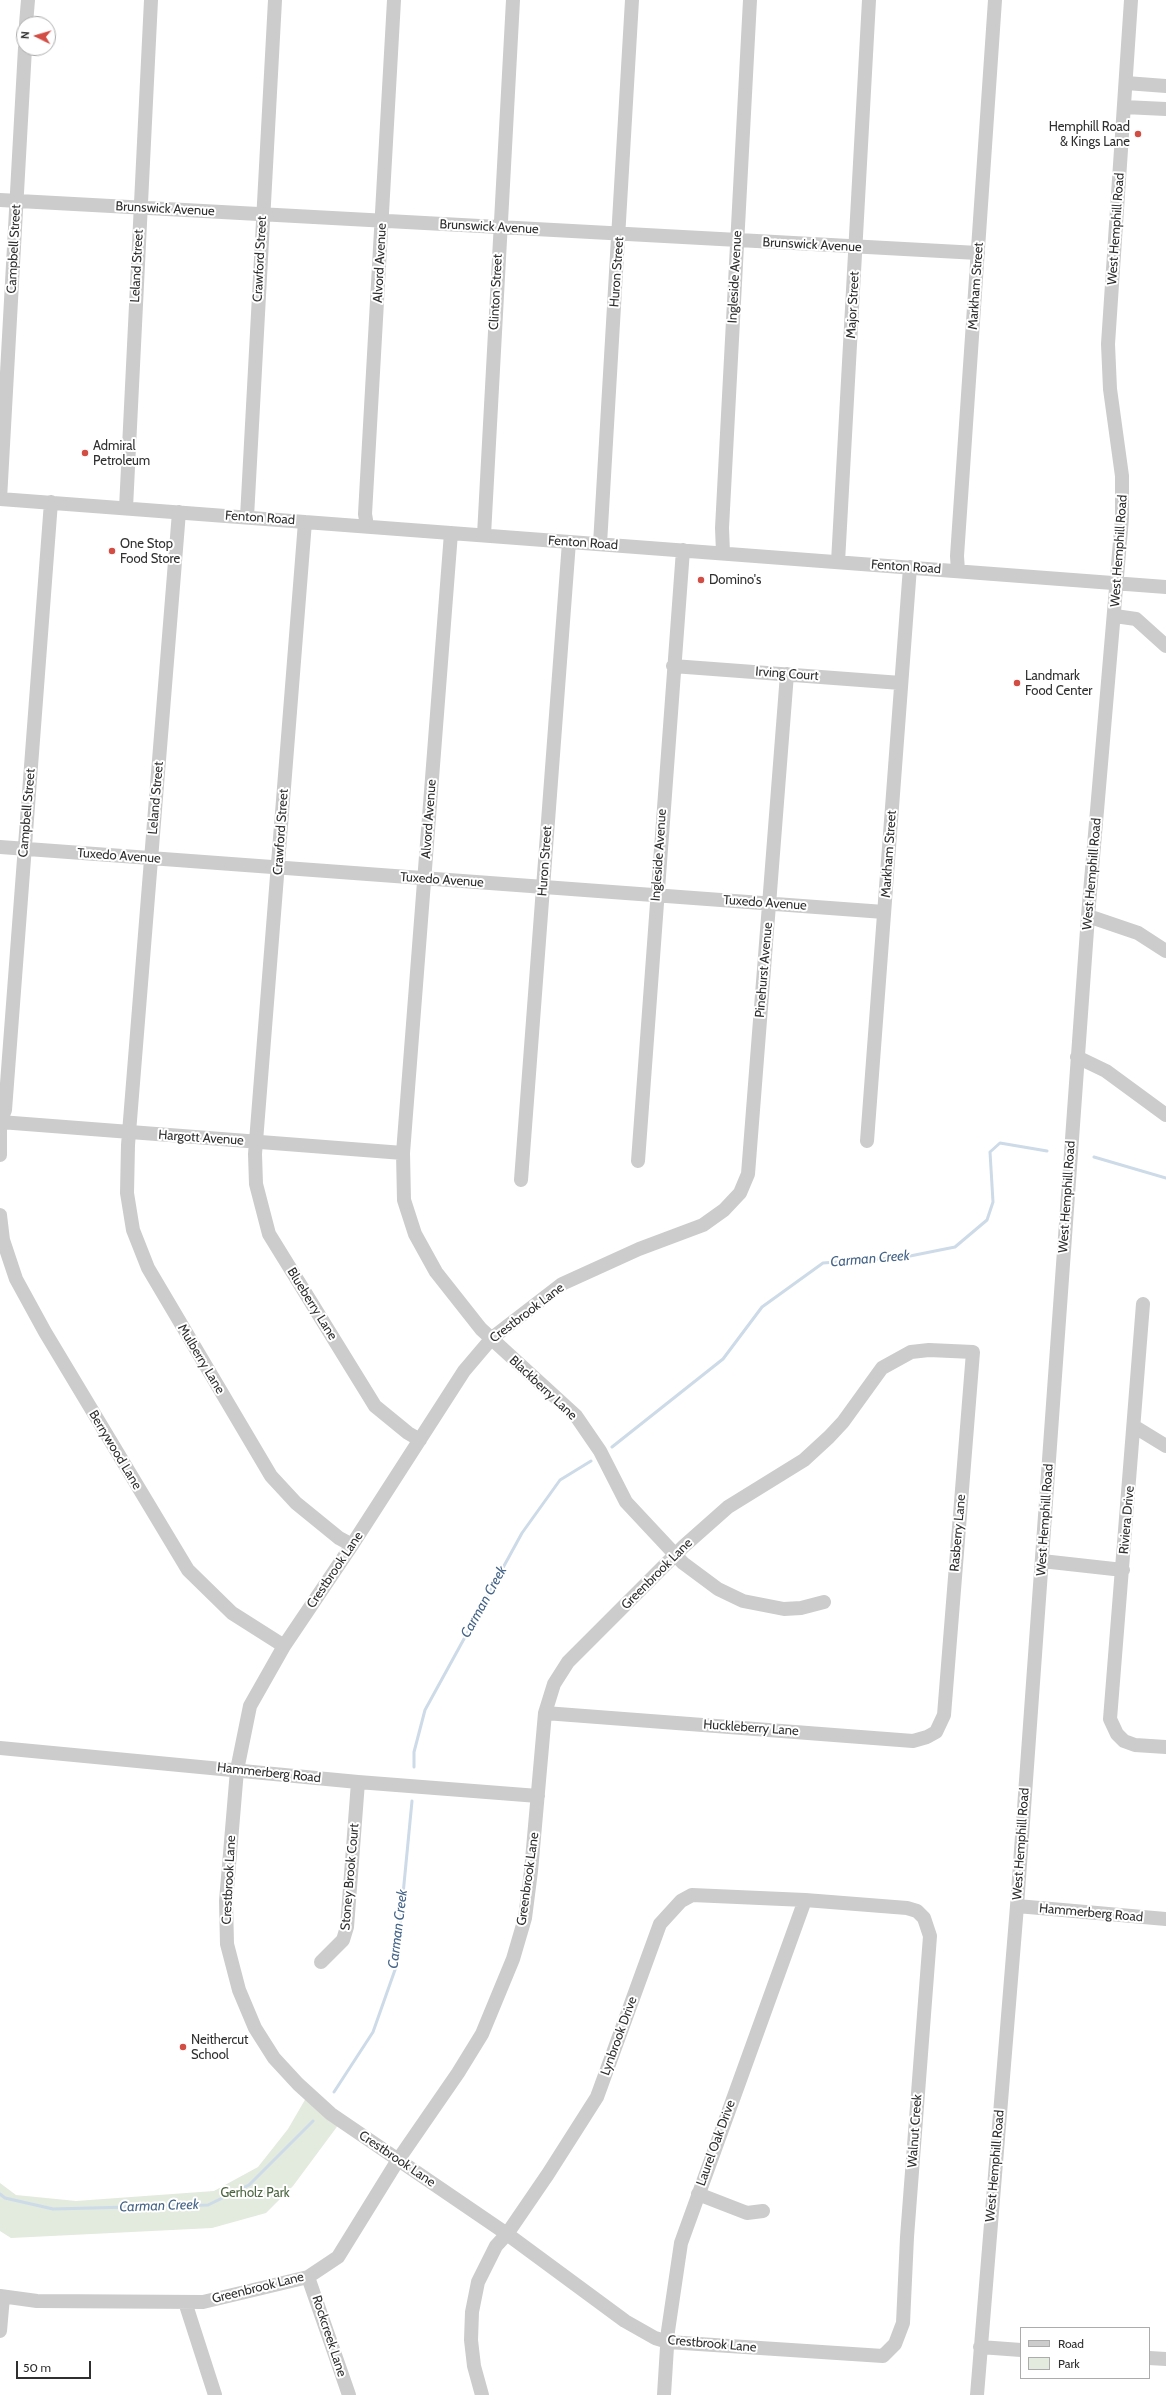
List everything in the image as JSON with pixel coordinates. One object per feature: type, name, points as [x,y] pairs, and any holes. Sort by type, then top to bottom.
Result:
[{"type":"street","points":[[27,16],[28,0]]},
{"type":"street","name":"Leland Street","points":[[126,508],[140,208],[152,0]]},
{"type":"street","name":"Crawford Street","points":[[247,517],[262,214],[275,0]]},
{"type":"street","name":"Alvord Avenue","points":[[367,526],[365,514],[394,0]]},
{"type":"street","name":"Clinton Street","points":[[484,535],[512,0]]},
{"type":"street","name":"Huron Street","points":[[600,544],[620,234],[632,0]]},
{"type":"street","name":"Ingleside Avenue","points":[[722,553],[722,528],[750,0]]},
{"type":"street","name":"Major Street","points":[[838,562],[869,0]]},
{"type":"street","name":"Markham Street","points":[[958,571],[957,556],[995,0]]},
{"type":"street","name":"West Hemphill Road","points":[[977,2395],[1017,1906],[1077,1057],[1122,518],[1122,476],[1110,389],[1108,344],[1131,0]]},
{"type":"street","name":"Campbell Street","points":[[0,499],[25,56]]},
{"type":"street","points":[[1126,83],[1166,86]]},
{"type":"street","points":[[1124,106],[1166,109]]},
{"type":"street","name":"Brunswick Avenue","points":[[0,200],[978,253]]},
{"type":"street","name":"Fenton Road","points":[[0,499],[1166,587]]},
{"type":"street","name":"Campbell Street","points":[[0,1122],[5,1110],[51,502]]},
{"type":"street","name":"Leland Street","points":[[130,1132],[179,512]]},
{"type":"street","name":"Crawford Street","points":[[257,1142],[305,522]]},
{"type":"street","name":"Alvord Avenue","points":[[403,1153],[451,533]]},
{"type":"street","name":"Huron Street","points":[[520,1180],[569,542]]},
{"type":"street","name":"Ingleside Avenue","points":[[638,1161],[656,896],[683,550]]},
{"type":"street","name":"Markham Street","points":[[867,1140],[910,568]]},
{"type":"street","points":[[1114,616],[1136,619],[1166,646]]},
{"type":"street","name":"Irving Court","points":[[673,666],[901,683]]},
{"type":"street","name":"Pinehurst Avenue","points":[[724,1210],[740,1193],[748,1174],[787,674]]},
{"type":"street","name":"Tuxedo Avenue","points":[[0,847],[884,912]]},
{"type":"street","points":[[1088,916],[1138,933],[1166,950]]},
{"type":"street","points":[[1077,1057],[1106,1071],[1166,1115]]},
{"type":"street","points":[[0,1122],[0,1155]]},
{"type":"street","name":"Hargott Avenue","points":[[0,1122],[403,1153]]},
{"type":"street","name":"Mulberry Lane","points":[[130,1132],[127,1193],[134,1230],[148,1268],[271,1476],[296,1503],[338,1538],[352,1545]]},
{"type":"street","name":"Blueberry Lane","points":[[257,1142],[255,1154],[256,1184],[269,1234],[375,1406],[408,1433],[420,1440]]},
{"type":"street","name":"Blackberry Lane","points":[[403,1153],[404,1200],[415,1234],[436,1272],[481,1329],[492,1338],[501,1350],[576,1416],[600,1451],[626,1502],[666,1547],[683,1563],[718,1589],[743,1601],[784,1609],[801,1608],[824,1602]]},
{"type":"street","name":"Crestbrook Lane","points":[[724,1210],[703,1225],[639,1249],[562,1284],[492,1338],[464,1371],[352,1545],[284,1646],[250,1706],[237,1770],[226,1901],[227,1944],[239,1990],[255,2028],[274,2058],[293,2079],[331,2114],[507,2234],[625,2321],[655,2338],[668,2342],[866,2357],[883,2356],[895,2344]]},
{"type":"street","name":"Berrywood Lane","points":[[0,1215],[3,1240],[16,1279],[45,1332],[188,1570],[232,1613],[284,1646]]},
{"type":"street","name":"Riviera Drive","points":[[1143,1304],[1135,1427],[1110,1719],[1117,1734],[1124,1741],[1135,1745],[1166,1747]]},
{"type":"street","name":"Greenbrook Lane","points":[[1,2297],[37,2301],[203,2302],[308,2277],[338,2257],[398,2160],[458,2073],[482,2034],[513,1959],[525,1918],[545,1713],[554,1684],[568,1662],[676,1555],[728,1507],[804,1460],[843,1422],[882,1368],[911,1352],[929,1350],[973,1352]]},
{"type":"street","name":"Rasberry Lane","points":[[944,1715],[973,1352]]},
{"type":"street","points":[[1135,1427],[1166,1446]]},
{"type":"street","points":[[1042,1561],[1122,1570]]},
{"type":"street","name":"Huckleberry Lane","points":[[545,1713],[913,1741],[927,1737],[936,1732],[944,1715]]},
{"type":"street","name":"Hammerberg Road","points":[[0,1748],[358,1782],[538,1796]]},
{"type":"street","name":"Stoney Brook Court","points":[[321,1962],[344,1940],[347,1927],[358,1782]]},
{"type":"street","name":"Lynbrook Drive","points":[[482,2395],[474,2366],[471,2340],[472,2312],[478,2282],[496,2246],[507,2234],[597,2097],[660,1924],[670,1910],[681,1901],[692,1895],[805,1900],[907,1908],[917,1911],[924,1918]]},
{"type":"street","name":"Laurel Oak Drive","points":[[664,2395],[668,2342],[681,2243],[805,1900]]},
{"type":"street","name":"Hammerberg Road","points":[[1017,1906],[1166,1919]]},
{"type":"street","name":"Walnut Creek","points":[[895,2344],[903,2323],[906,2237],[930,1936],[924,1918]]},
{"type":"street","points":[[698,2194],[747,2213],[763,2211]]},
{"type":"street","name":"Rockcreek Lane","points":[[308,2277],[349,2395]]},
{"type":"street","points":[[0,2331],[1,2297]]},
{"type":"street","points":[[185,2302],[215,2395]]},
{"type":"street","points":[[980,2347],[1020,2350]]},
{"type":"street","points":[[1150,2358],[1166,2359]]},
{"type":"green space","name":"Gerholz Park","points":[[306,2098],[339,2124],[293,2186],[266,2213],[212,2228],[11,2238],[0,2231],[0,2183],[16,2195],[76,2201],[214,2191],[258,2167],[288,2129]]},
{"type":"waterway","name":"Carman Creek","points":[[612,1447],[723,1359],[762,1307],[823,1263],[905,1257],[955,1247],[987,1220],[993,1202],[990,1152],[1000,1143],[1047,1151]]},
{"type":"waterway","name":"Carman Creek","points":[[1094,1157],[1166,1178]]},
{"type":"waterway","name":"Carman Creek","points":[[414,1767],[414,1752],[425,1710],[522,1533],[560,1480],[591,1461]]},
{"type":"waterway","name":"Carman Creek","points":[[334,2092],[373,2032],[396,1967],[412,1801]]},
{"type":"waterway","name":"Carman Creek","points":[[0,2194],[5,2198],[53,2209],[208,2205],[249,2185],[313,2121]]},
{"type":"place","name":"Hemphill Road & Kings Lane","points":[[1138,134]]},
{"type":"place","name":"Admiral Petroleum","points":[[85,453]]},
{"type":"place","name":"One Stop Food Store","points":[[112,551]]},
{"type":"place","name":"Domino's","points":[[701,580]]},
{"type":"place","name":"Landmark Food Center","points":[[1017,683]]},
{"type":"place","name":"Neithercut School","points":[[183,2047]]}]
